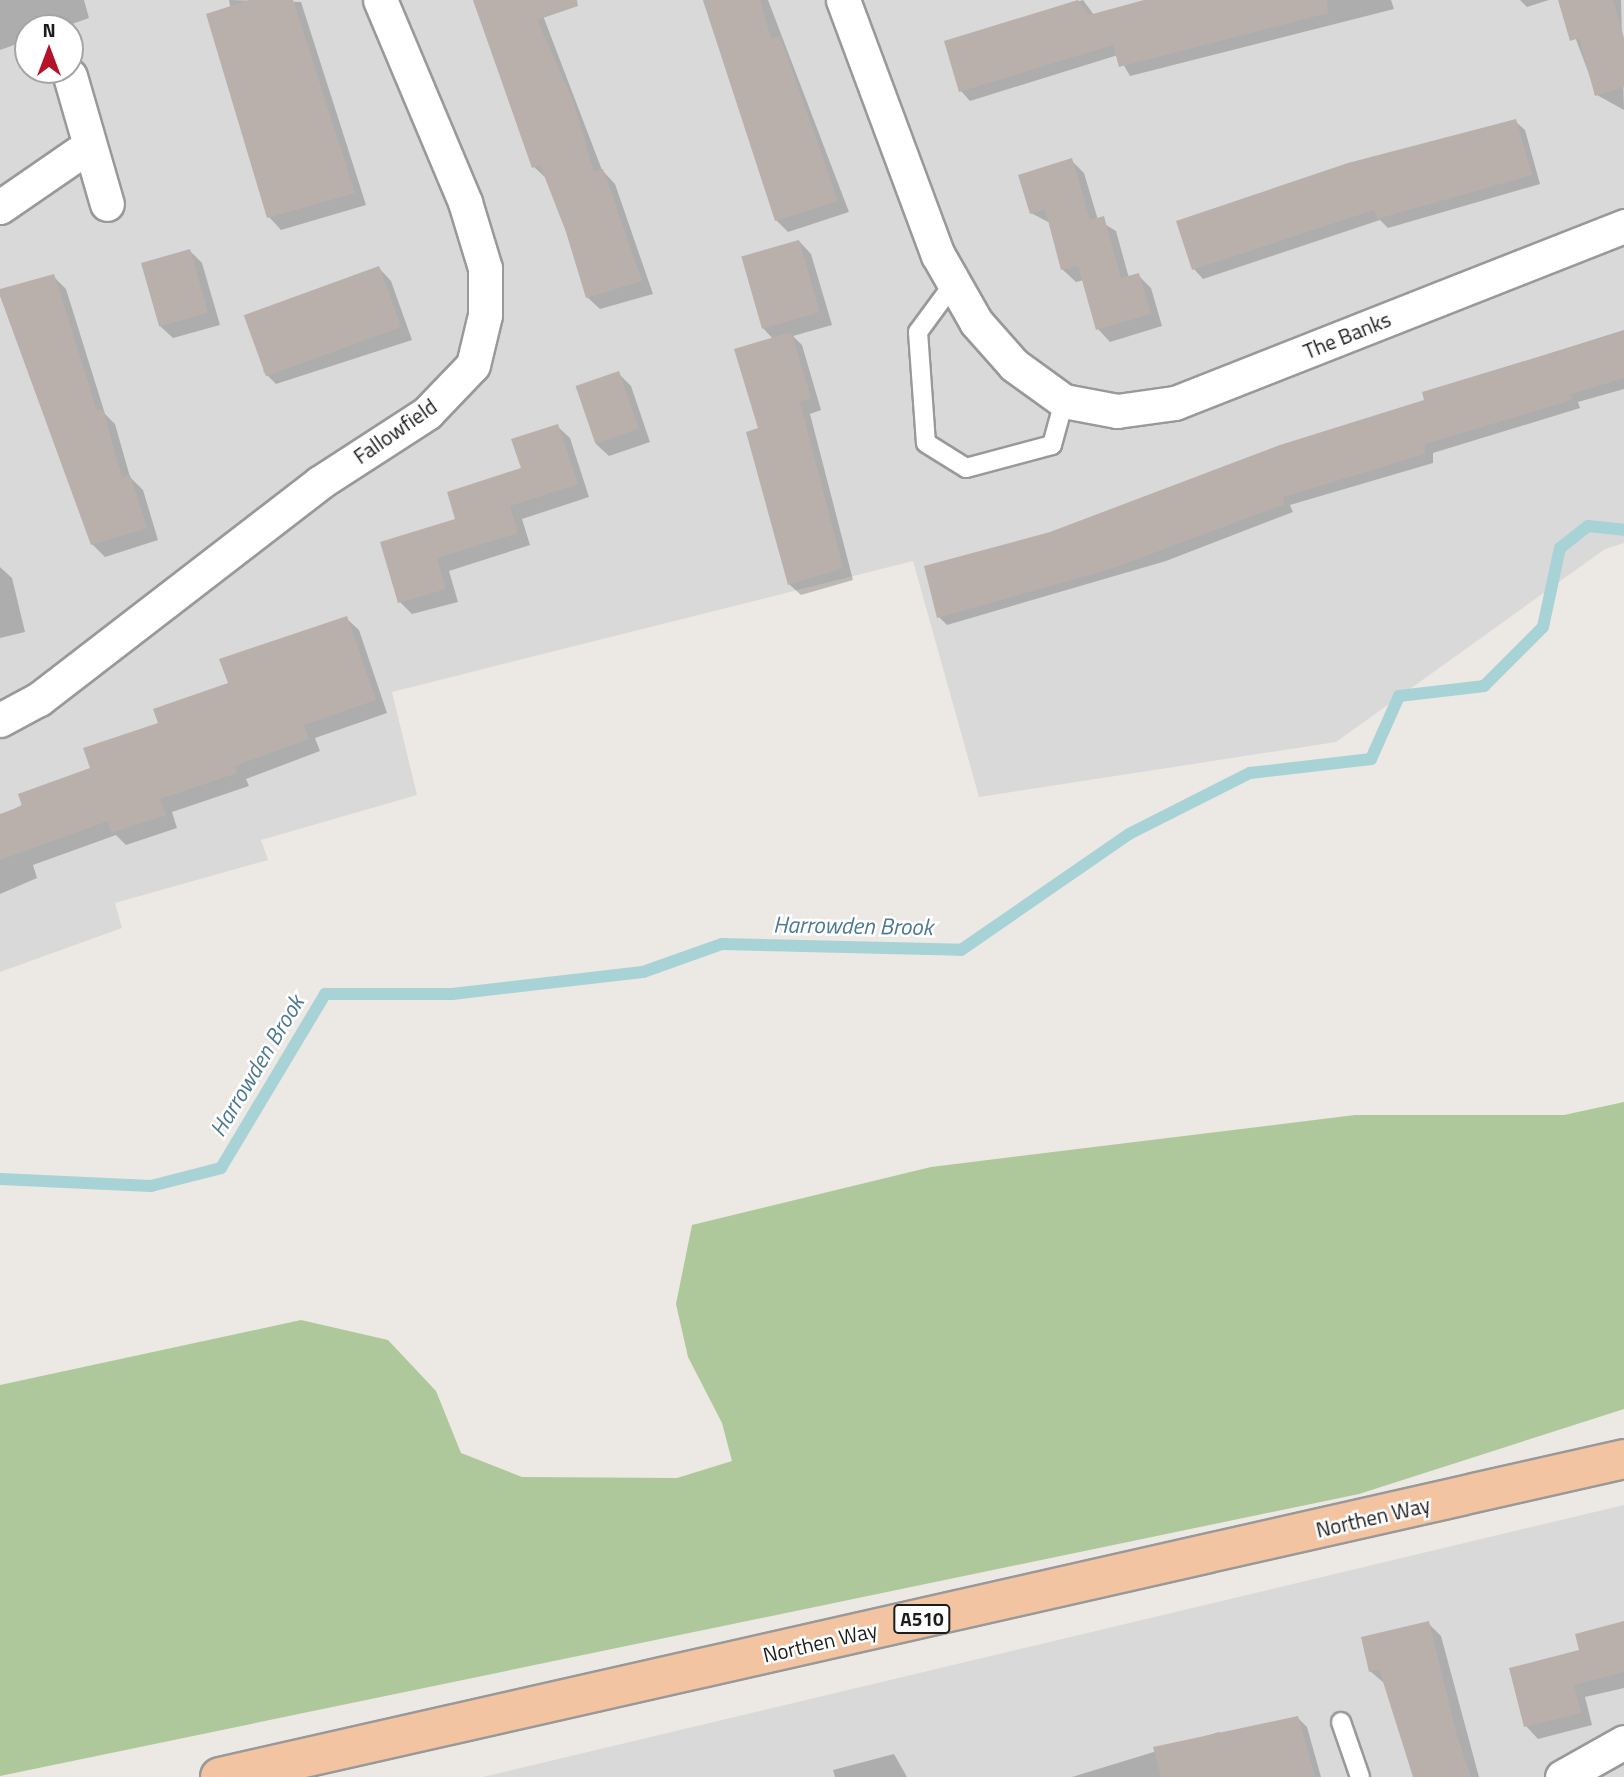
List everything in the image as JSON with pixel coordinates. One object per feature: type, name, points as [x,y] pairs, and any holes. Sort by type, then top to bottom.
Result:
[{"type":"main road","name":"Northen Way","points":[[220,1777],[326,1766],[1624,1459]]},
{"type":"street","name":"Fallowfield","points":[[0,720],[39,699],[319,483],[427,413],[472,365],[485,315],[485,268],[465,202],[380,0]]},
{"type":"street","name":"The Banks","points":[[843,0],[954,283],[976,322],[1014,365],[1064,401],[1117,411],[1175,403],[1624,226]]},
{"type":"street","points":[[72,84],[87,147],[107,204]]},
{"type":"street","points":[[0,207],[87,147]]},
{"type":"street","points":[[1565,1776],[1624,1742]]},
{"type":"lane","points":[[954,283],[918,332],[926,443],[966,468],[1052,445],[1064,401]]},
{"type":"lane","points":[[1341,1722],[1360,1777]]},
{"type":"shaded area","points":[[0,0],[1624,0],[1624,543],[1605,549],[1336,742],[979,797],[913,561],[392,692],[417,795],[261,840],[268,860],[115,903],[122,928],[0,972]]},
{"type":"shaded area","points":[[1624,1505],[1624,1777],[483,1777]]},
{"type":"green space","points":[[1624,1102],[1624,1409],[1359,1494],[0,1776],[0,1385],[301,1320],[388,1340],[436,1391],[461,1453],[522,1477],[677,1478],[732,1461],[722,1423],[688,1357],[676,1304],[692,1225],[931,1167],[1355,1115],[1564,1115]]},
{"type":"building","points":[[249,0],[293,0],[355,193],[267,218],[206,14]]},
{"type":"building","points":[[473,0],[577,0],[578,6],[537,20],[573,101],[594,172],[603,169],[642,281],[586,298],[566,232],[540,165],[532,168]]},
{"type":"building","points":[[703,0],[760,0],[771,39],[780,36],[838,201],[775,221]]},
{"type":"building","points":[[1078,0],[1089,15],[1144,0],[1327,0],[1328,13],[1119,67],[1113,45],[959,92],[944,41]]},
{"type":"building","points":[[1558,0],[1613,0],[1624,38],[1624,87],[1595,96],[1579,38],[1570,41]]},
{"type":"building","points":[[1516,119],[1532,175],[1377,219],[1374,210],[1192,270],[1176,221],[1348,163]]},
{"type":"building","points":[[1072,158],[1090,220],[1104,216],[1121,278],[1139,273],[1151,314],[1096,330],[1078,266],[1061,270],[1045,209],[1030,214],[1018,175]]},
{"type":"building","points":[[799,240],[820,312],[762,329],[741,257]]},
{"type":"building","points":[[190,249],[208,312],[159,327],[141,263]]},
{"type":"building","points":[[379,266],[401,327],[266,376],[244,315]]},
{"type":"building","points":[[54,274],[97,411],[103,409],[122,478],[130,475],[147,528],[91,545],[0,296],[0,289]]},
{"type":"building","points":[[1624,331],[1624,378],[1571,394],[1572,400],[1425,444],[1425,454],[1283,497],[1285,504],[1113,568],[937,618],[924,566],[1050,532],[1280,445],[1424,400],[1422,392]]},
{"type":"building","points":[[791,332],[811,398],[800,402],[843,568],[788,585],[746,432],[758,428],[734,349]]},
{"type":"building","points":[[619,371],[639,429],[595,444],[576,386]]},
{"type":"building","points":[[558,424],[578,484],[510,506],[518,533],[437,558],[446,589],[398,603],[380,542],[455,519],[447,492],[521,468],[511,439]]},
{"type":"building","points":[[347,616],[376,700],[304,725],[309,739],[235,766],[237,773],[160,799],[166,815],[111,833],[108,821],[0,860],[0,814],[22,806],[18,794],[90,768],[83,748],[158,723],[153,709],[228,683],[219,659]]},
{"type":"building","points":[[1429,1621],[1456,1732],[1471,1777],[1413,1777],[1379,1669],[1369,1672],[1361,1637]]},
{"type":"building","points":[[1624,1621],[1624,1672],[1574,1685],[1581,1713],[1524,1727],[1509,1668],[1579,1650],[1575,1634]]},
{"type":"building","points":[[1298,1716],[1315,1777],[1161,1777],[1153,1747]]},
{"type":"waterway","name":"Harrowden Brook","points":[[0,1179],[151,1186],[221,1168],[325,994],[452,994],[643,972],[722,944],[961,950],[1129,834],[1250,773],[1371,759],[1399,696],[1484,686],[1543,627],[1560,548],[1588,526],[1624,530]]}]
